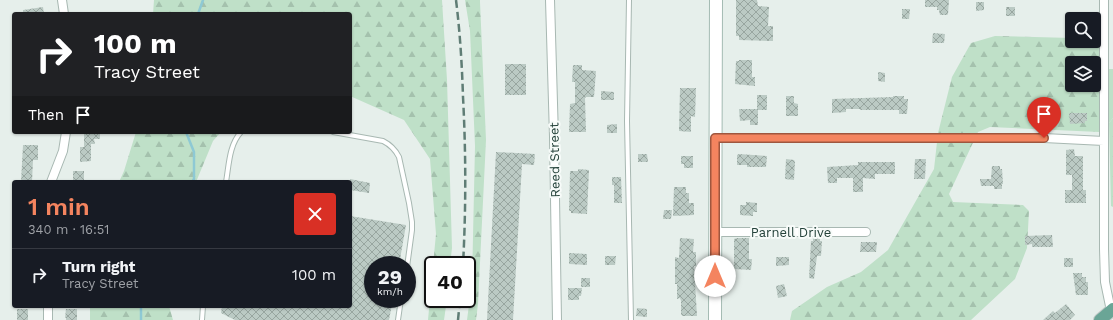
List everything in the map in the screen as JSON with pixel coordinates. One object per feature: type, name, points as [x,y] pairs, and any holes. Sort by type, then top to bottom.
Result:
[{"type":"main road","points":[[1100,320],[1112,311]]},
{"type":"street","points":[[62,0],[64,12]]},
{"type":"street","name":"Reed Street","points":[[550,0],[557,320]]},
{"type":"street","points":[[715,320],[716,0]]},
{"type":"street","points":[[1104,0],[1105,282],[1112,311]]},
{"type":"street","points":[[52,180],[63,151],[66,134]]},
{"type":"street","points":[[715,138],[1044,138],[1104,141]]},
{"type":"street","name":"Parnell Drive","points":[[715,232],[866,232]]},
{"type":"street","points":[[48,308],[48,320]]},
{"type":"lane","points":[[629,0],[627,121],[631,320]]},
{"type":"lane","points":[[226,180],[231,150],[240,134]]},
{"type":"lane","points":[[344,134],[383,141],[389,144],[396,151],[399,157],[411,214],[412,230],[408,256]]},
{"type":"lane","points":[[202,320],[203,308]]},
{"type":"lane","points":[[398,320],[400,308]]},
{"type":"green space","points":[[154,0],[442,0],[447,80],[451,256],[434,256],[436,234],[430,159],[404,120],[352,97],[352,12],[153,12]]},
{"type":"green space","points":[[465,0],[480,0],[486,140],[476,320],[467,320],[469,308],[476,308],[476,256],[473,256],[475,146],[470,31]]},
{"type":"green space","points":[[995,36],[1065,38],[1065,48],[1099,48],[1099,56],[1065,56],[1065,92],[1099,92],[1099,132],[990,127],[978,132],[949,194],[953,202],[1023,205],[1029,211],[1027,248],[1015,279],[971,320],[790,320],[792,311],[827,287],[861,272],[888,250],[934,169],[938,133],[952,77],[971,43]]},
{"type":"green space","points":[[1108,69],[1113,69],[1113,118],[1109,123]]},
{"type":"green space","points":[[1113,118],[1113,207],[1111,206],[1109,123]]},
{"type":"green space","points":[[135,134],[219,134],[213,141],[197,180],[120,180]]},
{"type":"green space","points":[[90,308],[170,308],[173,320],[90,320]]},
{"type":"green space","points":[[429,308],[446,308],[444,320],[428,320]]},
{"type":"building","points":[[736,0],[757,0],[758,6],[769,7],[768,26],[773,26],[773,41],[739,40],[739,36],[736,36]]},
{"type":"building","points":[[925,0],[949,0],[948,14],[940,15],[937,7],[925,7]]},
{"type":"building","points":[[976,2],[984,2],[984,10],[976,11]]},
{"type":"building","points":[[43,7],[44,12],[23,12],[23,10]]},
{"type":"building","points":[[1006,7],[1015,7],[1015,16],[1006,16]]},
{"type":"building","points":[[902,9],[910,9],[909,19],[902,19]]},
{"type":"building","points":[[933,33],[945,34],[944,43],[932,43]]},
{"type":"building","points":[[752,60],[752,77],[755,77],[755,86],[735,84],[736,61]]},
{"type":"building","points":[[505,64],[526,64],[526,95],[505,95]]},
{"type":"building","points":[[573,65],[582,65],[582,70],[596,71],[594,97],[585,98],[586,132],[569,132],[570,104],[575,103],[575,82],[572,82]]},
{"type":"building","points":[[878,72],[885,73],[885,82],[878,81]]},
{"type":"building","points":[[680,88],[696,88],[695,117],[691,116],[691,132],[679,131]]},
{"type":"building","points":[[601,91],[614,92],[614,100],[601,100]]},
{"type":"building","points":[[757,95],[767,95],[767,110],[758,110],[758,125],[750,125],[750,120],[740,121],[739,109],[757,109]]},
{"type":"building","points":[[786,96],[794,96],[794,103],[798,104],[798,116],[786,116]]},
{"type":"building","points":[[904,96],[904,99],[908,99],[907,114],[899,114],[899,110],[860,109],[846,109],[846,112],[832,113],[832,99]]},
{"type":"building","points":[[1069,113],[1087,113],[1087,121],[1085,121],[1085,123],[1070,124]]},
{"type":"building","points":[[617,124],[617,133],[607,133],[607,125]]},
{"type":"building","points":[[84,134],[100,134],[100,139],[94,139],[95,144],[91,144],[91,161],[80,162],[80,147],[84,147]]},
{"type":"building","points":[[23,145],[38,145],[38,160],[33,160],[32,180],[21,180]]},
{"type":"building","points":[[1074,149],[1075,156],[1083,156],[1083,190],[1086,190],[1086,203],[1065,203],[1065,190],[1072,190],[1072,175],[1066,175],[1066,150]]},
{"type":"building","points":[[496,152],[535,154],[534,165],[522,164],[513,320],[487,320]]},
{"type":"building","points":[[638,154],[647,154],[648,162],[638,162]]},
{"type":"building","points":[[737,155],[767,156],[766,167],[747,167],[747,165],[737,165]]},
{"type":"building","points":[[681,156],[693,156],[693,168],[684,168],[684,164],[681,164]]},
{"type":"building","points":[[786,159],[794,160],[795,162],[794,180],[785,179]]},
{"type":"building","points":[[915,159],[926,159],[925,179],[914,179]]},
{"type":"building","points":[[858,162],[895,162],[895,174],[875,174],[875,179],[863,178],[863,192],[853,192],[853,178],[837,178],[837,183],[828,183],[827,167],[858,165]]},
{"type":"building","points":[[992,166],[1000,166],[1000,169],[1002,169],[1002,189],[994,189],[994,186],[981,186],[980,179],[991,179]]},
{"type":"building","points":[[578,169],[589,170],[587,214],[571,213],[571,211],[569,211],[570,171],[578,171]]},
{"type":"building","points":[[73,171],[84,171],[84,180],[73,180]]},
{"type":"building","points":[[612,177],[621,177],[622,203],[614,203],[614,185],[612,185]]},
{"type":"building","points":[[350,179],[370,183],[369,193],[352,190],[352,180]]},
{"type":"building","points":[[674,187],[686,187],[686,193],[689,193],[689,203],[694,203],[694,215],[673,216]]},
{"type":"building","points":[[746,202],[757,203],[757,212],[753,212],[753,216],[740,215],[740,205],[746,205]]},
{"type":"building","points":[[664,210],[672,210],[671,219],[663,219]]},
{"type":"building","points":[[352,216],[406,225],[401,256],[364,256],[364,308],[391,308],[389,320],[235,320],[221,313],[222,308],[352,308]]},
{"type":"building","points":[[1052,235],[1053,247],[1032,247],[1032,244],[1025,245],[1025,236]]},
{"type":"building","points":[[680,238],[694,239],[693,252],[696,252],[696,266],[694,266],[697,316],[682,316],[681,301],[680,298],[677,299],[677,284],[675,284],[675,257],[679,258]]},
{"type":"building","points":[[749,238],[749,259],[752,259],[751,270],[734,269],[734,239]]},
{"type":"building","points":[[813,238],[820,239],[820,241],[822,241],[821,256],[817,256],[814,279],[809,278],[811,241],[813,241]]},
{"type":"building","points":[[861,242],[877,242],[876,252],[860,252]]},
{"type":"building","points":[[569,253],[587,254],[587,265],[569,264]]},
{"type":"building","points":[[605,256],[616,256],[615,265],[605,265]]},
{"type":"building","points":[[776,257],[789,257],[789,265],[776,266]]},
{"type":"building","points":[[1064,258],[1073,258],[1073,267],[1064,267]]},
{"type":"building","points":[[1073,273],[1082,273],[1082,277],[1086,277],[1086,282],[1088,282],[1088,295],[1076,295]]},
{"type":"building","points":[[581,278],[590,278],[590,287],[581,287]]},
{"type":"building","points":[[784,284],[787,296],[778,298],[776,286]]},
{"type":"building","points":[[568,288],[582,288],[579,300],[568,300]]},
{"type":"building","points":[[1066,304],[1075,315],[1070,320],[1043,320],[1053,311],[1055,313]]},
{"type":"building","points":[[637,308],[647,309],[647,317],[636,316]]},
{"type":"building","points":[[17,309],[28,309],[28,320],[17,320]]},
{"type":"building","points":[[66,309],[77,309],[77,320],[66,320]]},
{"type":"waterway","points":[[199,12],[203,0]]},
{"type":"waterway","points":[[187,134],[194,152],[193,180]]},
{"type":"waterway","points":[[141,308],[141,320]]},
{"type":"railway","points":[[456,0],[459,24],[465,139],[463,256]]},
{"type":"railway","points":[[458,320],[459,308]]},
{"type":"route","points":[[715,276],[715,138],[1044,138]]}]
